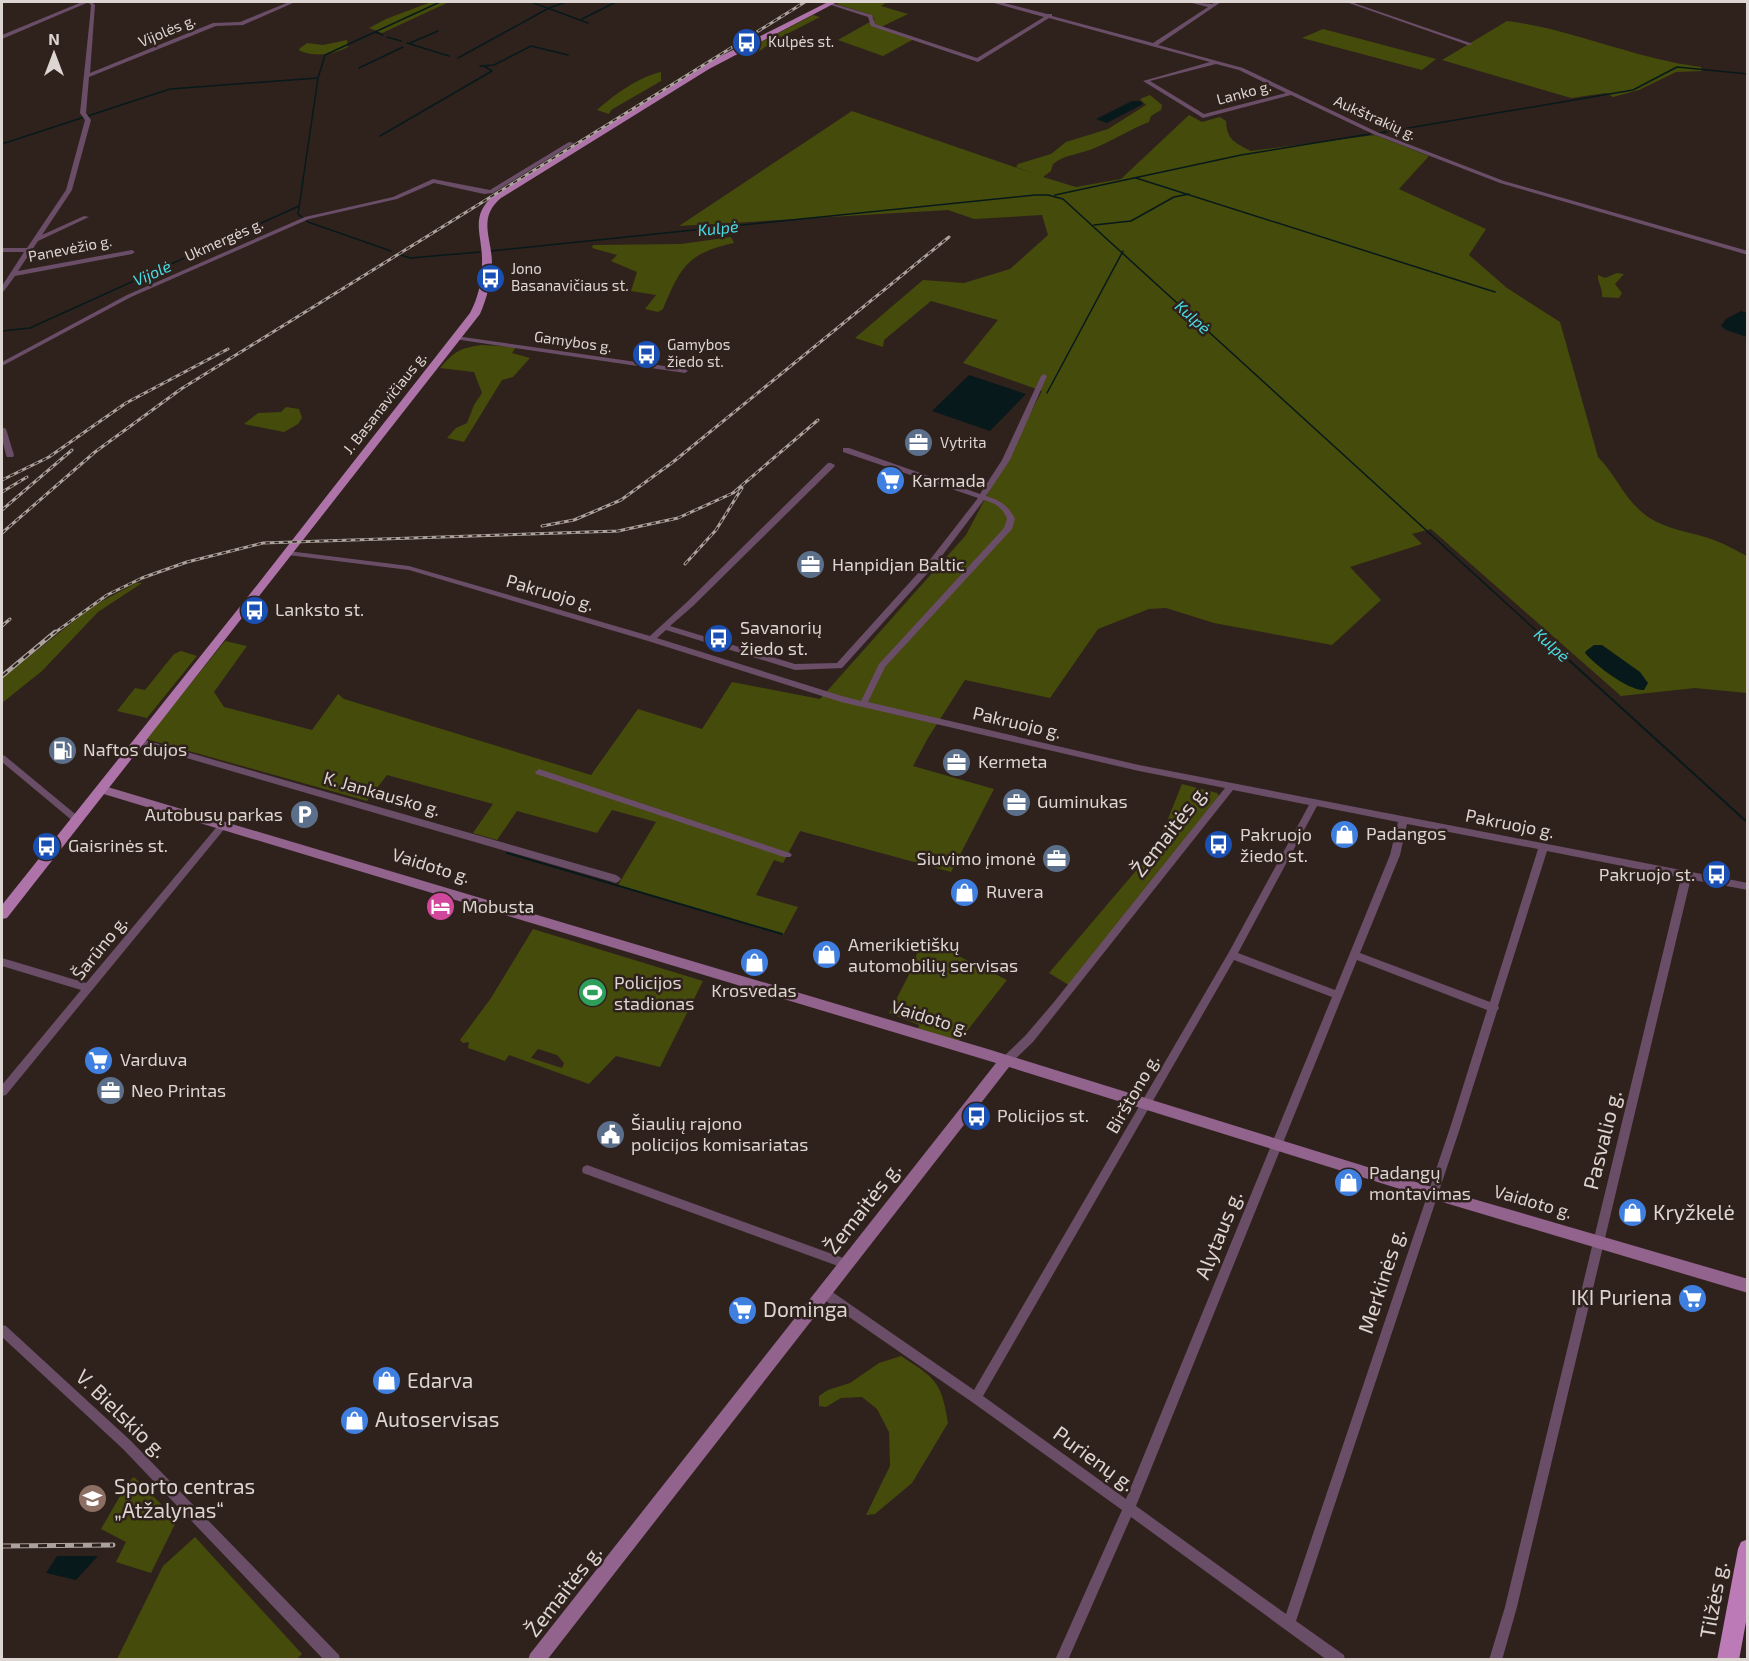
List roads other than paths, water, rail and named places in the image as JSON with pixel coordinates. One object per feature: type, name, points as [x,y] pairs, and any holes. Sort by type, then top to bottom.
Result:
[{"type":"highway","name":"Tilžės g.","points":[[1728,1659],[1748,1549]]},
{"type":"main road","name":"J. Basanavičiaus g.","points":[[2,914],[475,314],[482,301],[487,256],[482,219],[488,204],[739,49],[832,2]]},
{"type":"main road","name":"Vaidoto g.","points":[[101,789],[1006,1061],[1276,1146],[1748,1286]]},
{"type":"main road","name":"Žemaitės g.","points":[[536,1659],[1006,1061]]},
{"type":"street","points":[[2,37],[88,2],[93,5],[86,117],[69,190],[2,290]]},
{"type":"street","points":[[832,2],[870,16],[873,25],[978,60],[1050,15]]},
{"type":"street","name":"Aukštrakių g.","points":[[996,2],[1219,62],[1254,74],[1375,134],[1502,182],[1748,253]]},
{"type":"street","points":[[1194,2],[1212,6]]},
{"type":"street","points":[[1155,44],[1219,2]]},
{"type":"street","points":[[1348,2],[1470,44]]},
{"type":"street","name":"Vijolės g.","points":[[88,76],[215,24],[241,24],[291,3]]},
{"type":"street","points":[[739,49],[751,53]]},
{"type":"street","name":"Lanko g.","points":[[1219,62],[1146,81],[1203,116],[1292,93]]},
{"type":"street","name":"Ukmergės g.","points":[[2,364],[129,296],[305,219],[395,198],[433,181],[491,192],[571,143]]},
{"type":"street","points":[[36,240],[86,217]]},
{"type":"street","points":[[2,250],[28,250]]},
{"type":"street","name":"Panevėžio g.","points":[[13,274],[132,252]]},
{"type":"street","name":"Gamybos g.","points":[[456,338],[685,371]]},
{"type":"street","points":[[665,627],[795,667],[838,666],[925,573],[956,536],[1006,460],[1044,376]]},
{"type":"street","points":[[2,429],[10,455]]},
{"type":"street","points":[[846,450],[998,502],[1005,508],[1011,519],[1008,529],[882,666],[863,704]]},
{"type":"street","points":[[651,639],[831,465]]},
{"type":"street","name":"Pakruojo g.","points":[[288,553],[408,568],[651,639],[779,681],[863,704],[1230,788],[1748,887]]},
{"type":"street","name":"K. Jankausko g.","points":[[138,741],[616,879]]},
{"type":"street","points":[[2,759],[76,820]]},
{"type":"street","points":[[539,772],[787,855]]},
{"type":"street","name":"Žemaitės g.","points":[[1006,1061],[1050,1014],[1230,788]]},
{"type":"street","name":"Birštono g.","points":[[976,1398],[1232,955],[1314,804]]},
{"type":"street","name":"Alytaus g.","points":[[1061,1659],[1129,1508],[1355,955],[1395,855],[1403,821]]},
{"type":"street","name":"Šarūno g.","points":[[2,1092],[223,825]]},
{"type":"street","name":"Merkinės g.","points":[[1289,1623],[1494,1008],[1543,848]]},
{"type":"street","name":"Pasvalio g.","points":[[1495,1659],[1511,1607],[1597,1241],[1673,939],[1685,882],[1682,875]]},
{"type":"street","points":[[1232,955],[1338,995]]},
{"type":"street","points":[[1355,955],[1494,1008]]},
{"type":"street","points":[[2,962],[88,988]]},
{"type":"street","points":[[587,1170],[846,1264]]},
{"type":"street","name":"Purienų g.","points":[[824,1293],[976,1398],[1339,1659]]},
{"type":"street","name":"V. Bielskio g.","points":[[2,1330],[127,1444],[334,1659]]},
{"type":"waterway","name":"Kulpė","points":[[318,78],[325,55],[440,2]]},
{"type":"waterway","points":[[531,2],[548,8]]},
{"type":"waterway","points":[[548,8],[566,2]]},
{"type":"waterway","points":[[582,19],[616,2]]},
{"type":"waterway","points":[[458,58],[548,8]]},
{"type":"waterway","points":[[548,8],[588,23]]},
{"type":"waterway","points":[[410,43],[438,31]]},
{"type":"waterway","name":"Kulpė","points":[[375,32],[383,35]]},
{"type":"waterway","points":[[387,37],[401,41]]},
{"type":"waterway","points":[[407,43],[449,56]]},
{"type":"waterway","points":[[480,66],[494,65],[531,46],[568,55]]},
{"type":"waterway","points":[[359,68],[403,47]]},
{"type":"waterway","points":[[380,136],[492,71],[484,66]]},
{"type":"waterway","points":[[1379,133],[1633,90],[1677,67],[1748,74]]},
{"type":"waterway","points":[[2,144],[170,89],[318,78]]},
{"type":"waterway","name":"Kulpė","points":[[318,78],[298,214],[308,222],[391,251]]},
{"type":"waterway","points":[[1055,195],[1241,155],[1370,134]]},
{"type":"waterway","points":[[1136,178],[1187,194]]},
{"type":"waterway","points":[[1094,225],[1131,221],[1174,197],[1187,194]]},
{"type":"waterway","points":[[1187,194],[1495,292]]},
{"type":"waterway","name":"Kulpė","points":[[490,251],[1048,195],[1063,199],[1122,253]]},
{"type":"waterway","name":"Vijolė","points":[[2,331],[30,328],[299,206]]},
{"type":"waterway","name":"Kulpė","points":[[401,255],[410,258],[480,252]]},
{"type":"waterway","points":[[1047,393],[1122,253]]},
{"type":"waterway","name":"Kulpė","points":[[1122,253],[1540,634]]},
{"type":"waterway","name":"Kulpė","points":[[1538,632],[1748,823]]},
{"type":"waterway","points":[[507,853],[782,934]]},
{"type":"railway","points":[[2,533],[95,452],[181,389],[805,2]]},
{"type":"railway","points":[[542,526],[574,520],[621,500],[673,462],[949,237]]},
{"type":"railway","points":[[2,480],[49,457],[126,403],[228,349]]},
{"type":"railway","points":[[53,634],[107,595],[142,578],[187,562],[263,543],[618,531],[678,518],[733,493],[818,420]]},
{"type":"railway","points":[[2,510],[72,450]]},
{"type":"railway","points":[[2,492],[27,477]]},
{"type":"railway","points":[[685,564],[716,530],[742,488]]},
{"type":"railway","points":[[2,626],[10,619]]},
{"type":"railway","points":[[2,676],[55,632]]},
{"type":"railway","points":[[2,1546],[113,1545]]},
{"type":"place","name":"Kulpės st.","points":[[747,42]]},
{"type":"place","name":"Jono Basanavičiaus st.","points":[[490,278]]},
{"type":"place","name":"Gamybos žiedo st.","points":[[646,354]]},
{"type":"place","name":"Vytrita","points":[[919,443]]},
{"type":"place","name":"Karmada","points":[[891,481]]},
{"type":"place","name":"Hanpidjan Baltic","points":[[811,565]]},
{"type":"place","name":"Lanksto st.","points":[[254,610]]},
{"type":"place","name":"Savanorių žiedo st.","points":[[719,638]]},
{"type":"place","name":"Naftos dujos","points":[[62,750]]},
{"type":"place","name":"Kermeta","points":[[957,762]]},
{"type":"place","name":"Guminukas","points":[[1016,802]]},
{"type":"place","name":"Autobusų parkas","points":[[304,815]]},
{"type":"place","name":"Padangos","points":[[1345,834]]},
{"type":"place","name":"Pakruojo žiedo st.","points":[[1219,845]]},
{"type":"place","name":"Gaisrinės st.","points":[[47,846]]},
{"type":"place","name":"Siuvimo įmonė","points":[[1057,859]]},
{"type":"place","name":"Pakruojo st.","points":[[1716,875]]},
{"type":"place","name":"Ruvera","points":[[965,892]]},
{"type":"place","name":"Mobusta","points":[[441,907]]},
{"type":"place","name":"Amerikietiškų automobilių servisas","points":[[827,955]]},
{"type":"place","name":"Krosvedas","points":[[754,962]]},
{"type":"place","name":"Policijos stadionas","points":[[593,993]]},
{"type":"place","name":"Varduva","points":[[99,1060]]},
{"type":"place","name":"Neo Printas","points":[[110,1091]]},
{"type":"place","name":"Policijos st.","points":[[976,1116]]},
{"type":"place","name":"Šiaulių rajono policijos komisariatas","points":[[610,1134]]},
{"type":"place","name":"Padangų montavimas","points":[[1348,1183]]},
{"type":"place","name":"Kryžkelė","points":[[1632,1213]]},
{"type":"place","name":"IKI Puriena","points":[[1693,1298]]},
{"type":"place","name":"Dominga","points":[[742,1310]]},
{"type":"place","name":"Edarva","points":[[386,1381]]},
{"type":"place","name":"Autoservisas","points":[[354,1420]]},
{"type":"place","name":"Sporto centras „Atžalynas“","points":[[93,1499]]}]
